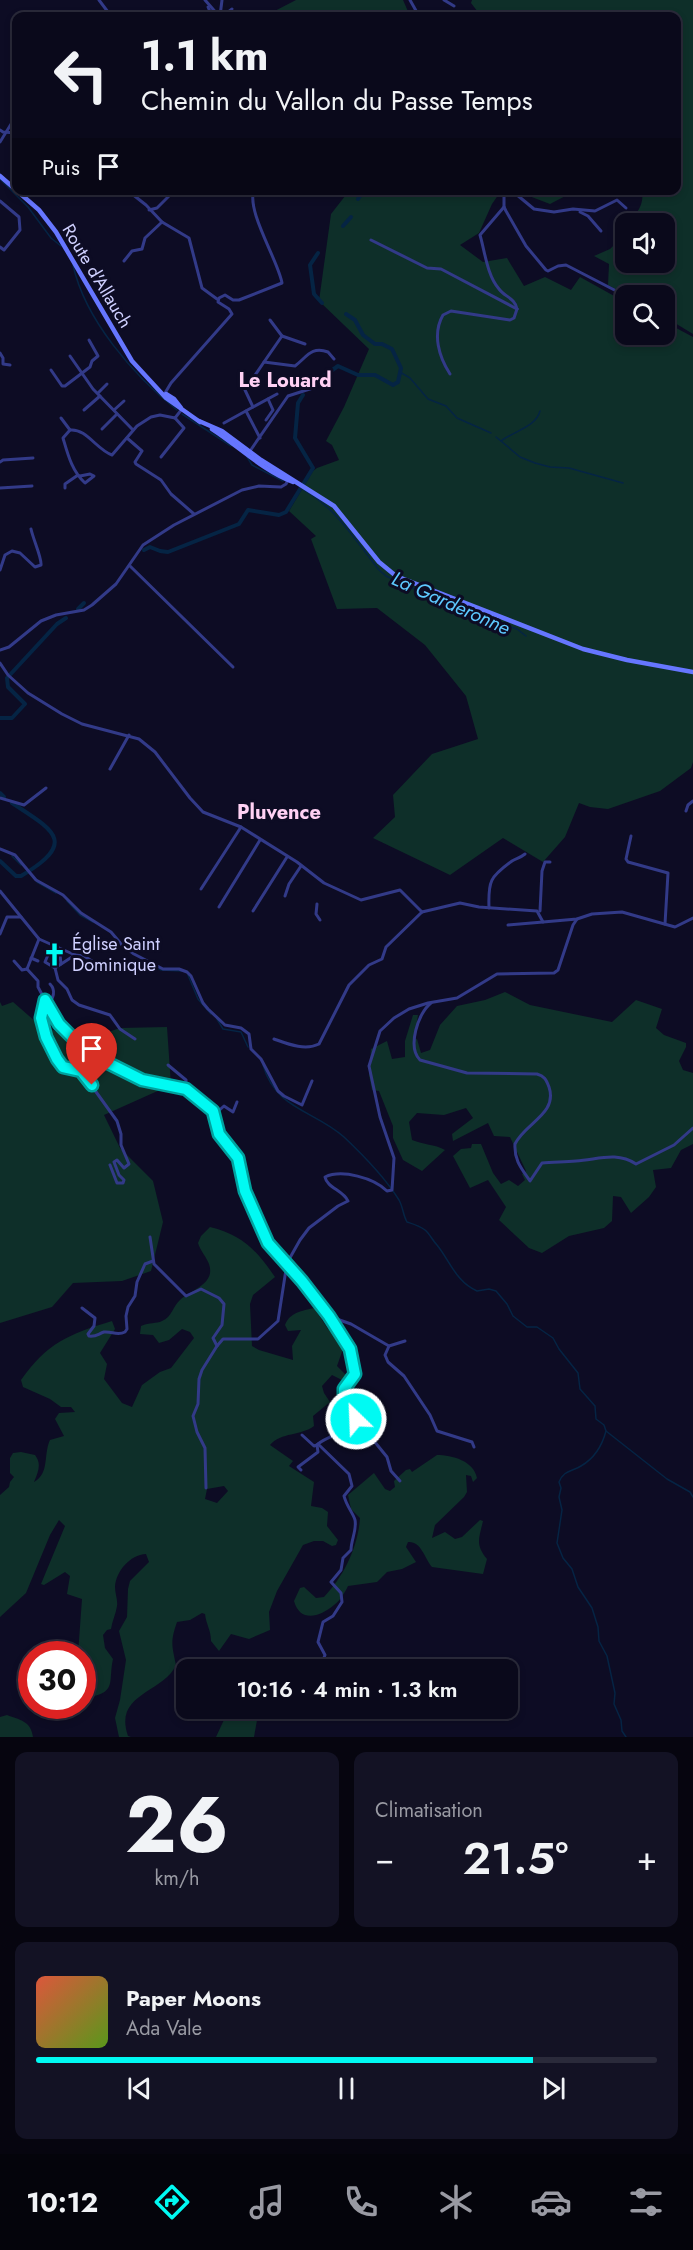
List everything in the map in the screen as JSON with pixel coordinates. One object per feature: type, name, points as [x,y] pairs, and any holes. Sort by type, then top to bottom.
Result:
[{"type":"main road","name":"Route d'Allauch","points":[[0,176],[12,187]]},
{"type":"main road","name":"Route d'Allauch","points":[[21,195],[47,219],[132,361],[182,409],[233,441],[263,467],[289,478],[334,506],[384,567],[411,583],[605,655],[693,672]]},
{"type":"street","points":[[444,0],[454,6]]},
{"type":"street","points":[[206,1],[217,12]]},
{"type":"street","points":[[227,12],[232,9]]},
{"type":"street","points":[[0,142],[12,124]]},
{"type":"street","points":[[0,130],[12,133]]},
{"type":"street","points":[[132,195],[162,222],[189,238],[202,288],[232,314],[171,383],[165,394]]},
{"type":"street","points":[[149,210],[157,208],[170,195]]},
{"type":"street","points":[[217,299],[225,295],[233,300],[239,300],[282,283],[256,216],[253,195]]},
{"type":"street","points":[[504,195],[504,207],[526,246],[546,270],[566,265],[615,290]]},
{"type":"street","points":[[517,195],[534,209],[554,212],[573,209],[595,211],[617,200],[626,208]]},
{"type":"street","points":[[0,201],[19,217],[20,230],[2,248],[0,254]]},
{"type":"street","points":[[450,374],[439,351],[438,332],[443,315],[451,311],[510,320],[514,318],[517,309],[513,300],[501,291],[494,281],[484,255],[480,235],[504,207]]},
{"type":"street","points":[[573,209],[588,216],[601,231]]},
{"type":"street","points":[[124,261],[132,251],[142,249],[145,238],[162,222]]},
{"type":"street","points":[[370,240],[427,268],[441,269],[517,309]]},
{"type":"street","points":[[270,320],[282,336],[305,344]]},
{"type":"street","points":[[253,407],[245,390],[282,336]]},
{"type":"street","points":[[51,370],[62,386],[82,373],[98,356],[89,340]]},
{"type":"street","points":[[264,362],[295,366],[307,354],[315,350],[328,352],[334,359]]},
{"type":"street","points":[[0,353],[3,364],[10,364]]},
{"type":"street","points":[[69,356],[99,394],[133,430]]},
{"type":"street","points":[[84,410],[107,384]]},
{"type":"street","points":[[249,453],[288,396],[316,387]]},
{"type":"street","points":[[224,423],[277,394]]},
{"type":"street","points":[[266,420],[273,410],[268,399]]},
{"type":"street","points":[[114,410],[123,401]]},
{"type":"street","points":[[175,418],[182,409]]},
{"type":"street","points":[[246,411],[260,438]]},
{"type":"street","points":[[102,429],[117,414]]},
{"type":"street","points":[[62,418],[70,430],[79,431],[96,446],[112,455],[133,430],[156,415],[175,418],[183,425],[183,431],[161,457]]},
{"type":"street","points":[[65,488],[65,484],[78,475],[92,474],[94,476],[85,483],[78,475],[70,460],[63,438],[70,430]]},
{"type":"street","points":[[127,438],[142,451],[136,464],[161,480],[171,494],[194,514]]},
{"type":"street","points":[[0,462],[33,458]]},
{"type":"street","points":[[0,650],[9,647],[48,618],[84,610],[92,605],[116,584],[138,551],[152,538],[242,490],[259,486],[281,487],[289,478]]},
{"type":"street","points":[[0,488],[32,486]]},
{"type":"street","points":[[0,570],[5,555],[12,551],[20,553],[35,567],[41,565],[31,529]]},
{"type":"street","points":[[130,565],[233,668]]},
{"type":"street","points":[[0,663],[9,676],[28,693],[62,714],[82,724],[129,735],[139,740],[154,752],[203,812],[241,827],[301,866],[324,884],[358,900],[400,890],[422,912]]},
{"type":"street","points":[[110,769],[129,735]]},
{"type":"street","points":[[0,798],[24,805],[46,788]]},
{"type":"street","points":[[686,811],[688,804],[693,801]]},
{"type":"street","points":[[201,889],[241,827]]},
{"type":"street","points":[[631,836],[626,859],[628,862],[668,873],[665,924]]},
{"type":"street","points":[[219,907],[260,840]]},
{"type":"street","points":[[0,849],[15,855],[36,880],[63,895],[81,914],[111,932],[134,954],[163,969],[179,969],[187,972],[208,1009],[225,1025],[241,1028],[249,1034],[251,1049],[261,1059],[274,1085],[284,1096],[302,1105],[312,1081]]},
{"type":"street","points":[[489,908],[490,880],[515,859],[525,854]]},
{"type":"street","points":[[253,911],[287,857]]},
{"type":"street","points":[[543,922],[540,913],[542,871],[545,862],[550,862]]},
{"type":"street","points":[[285,896],[288,884],[301,866]]},
{"type":"street","points":[[0,891],[39,939],[64,951],[84,956],[92,961],[96,968],[103,970]]},
{"type":"street","points":[[274,1039],[292,1045],[313,1047],[323,1039],[349,985],[369,965],[382,958],[386,947],[422,912],[460,903],[540,913]]},
{"type":"street","points":[[317,904],[316,914],[320,920]]},
{"type":"street","points":[[508,925],[577,919],[592,914],[622,912],[675,927],[693,918]]},
{"type":"street","points":[[0,934],[7,917],[21,917]]},
{"type":"street","points":[[206,1488],[205,1448],[197,1432],[193,1416],[198,1404],[202,1370],[223,1339],[258,1339],[277,1322],[287,1263],[309,1228],[338,1206],[347,1203],[344,1195],[326,1182],[325,1177],[337,1173],[349,1174],[380,1185],[389,1191],[392,1190],[394,1155],[380,1117],[369,1061],[380,1031],[394,1018],[410,1009],[432,1002],[457,998],[497,974],[554,973],[558,969],[577,919]]},
{"type":"street","points":[[27,969],[39,939]]},
{"type":"street","points":[[61,964],[60,955],[64,951]]},
{"type":"street","points":[[48,955],[45,962],[55,968],[58,980],[67,989],[72,1000],[79,1005],[110,1016],[120,1029],[135,1039]]},
{"type":"street","points":[[55,968],[75,955]]},
{"type":"street","points":[[32,958],[38,961]]},
{"type":"street","points":[[14,961],[22,970],[27,969]]},
{"type":"street","points":[[27,969],[38,981],[38,987],[52,1016],[74,1039],[110,1064],[142,1080],[186,1089],[215,1114],[219,1134],[238,1158],[245,1191],[268,1243],[329,1316],[352,1354],[355,1374],[344,1389],[344,1394],[356,1419],[387,1457],[391,1471],[400,1481]]},
{"type":"street","points":[[46,1002],[52,1000],[53,993],[50,984]]},
{"type":"street","points":[[46,1002],[41,1018],[46,1037],[57,1059],[63,1067],[81,1071],[117,1121],[121,1134],[120,1145],[129,1164],[124,1168],[117,1160],[114,1162],[124,1182],[120,1184],[114,1177],[110,1166]]},
{"type":"street","points":[[432,1002],[424,1009],[417,1023],[414,1044],[417,1058],[467,1073],[537,1074],[547,1080],[551,1096],[548,1107],[515,1144],[515,1156],[530,1180],[542,1163],[605,1156],[636,1164],[674,1145],[693,1128]]},
{"type":"street","points":[[168,1065],[186,1080],[186,1089]]},
{"type":"street","points":[[215,1114],[224,1106],[233,1112],[237,1102]]},
{"type":"street","points":[[150,1237],[153,1261],[183,1295],[189,1295],[201,1289],[224,1304],[222,1326],[213,1338],[217,1346]]},
{"type":"street","points":[[82,1308],[95,1318],[89,1336],[95,1337],[106,1332],[122,1334],[127,1329],[126,1316],[135,1296],[137,1282],[146,1264],[153,1261]]},
{"type":"street","points":[[329,1316],[351,1324],[389,1346]]},
{"type":"street","points":[[405,1341],[389,1346],[384,1355],[386,1359],[404,1376],[430,1415],[437,1431],[472,1442],[474,1447]]},
{"type":"street","points":[[302,1435],[314,1446],[325,1438],[343,1432],[352,1426],[356,1419]]},
{"type":"street","points":[[301,1470],[298,1467],[318,1452],[317,1444]]},
{"type":"street","points":[[317,1444],[350,1474],[352,1486],[344,1496],[355,1518],[351,1550],[343,1558],[341,1570],[331,1581],[341,1593],[342,1602],[333,1616],[323,1622],[318,1642],[325,1654],[323,1659]]},
{"type":"green space","points":[[296,0],[403,0],[408,12],[273,12]]},
{"type":"green space","points":[[472,0],[693,0],[693,334],[675,323],[675,285],[615,285],[615,289],[608,285],[609,264],[594,256],[610,249],[615,244],[615,273],[675,273],[675,213],[636,213],[640,207],[642,195],[681,195],[681,12],[478,12],[471,3]]},
{"type":"green space","points":[[346,195],[498,195],[479,233],[460,245],[483,262],[507,258],[524,286],[545,277],[571,290],[580,277],[615,296],[615,345],[675,345],[675,327],[693,337],[693,762],[691,768],[660,791],[608,809],[579,803],[565,837],[543,862],[503,838],[450,875],[373,838],[395,817],[393,795],[432,754],[478,739],[466,696],[425,645],[377,608],[337,609],[311,539],[316,536],[289,511],[313,471],[339,460],[332,445],[326,441],[344,407],[369,349],[319,301],[331,214]]},
{"type":"green space","points":[[526,195],[567,195],[550,204]]},
{"type":"green space","points":[[505,992],[530,1005],[612,1022],[636,1000],[662,1009],[656,1028],[664,1035],[686,1043],[679,1061],[683,1070],[693,1073],[693,1144],[681,1150],[671,1168],[653,1170],[656,1187],[649,1197],[631,1213],[621,1197],[613,1196],[612,1221],[604,1228],[569,1236],[542,1253],[529,1248],[499,1220],[506,1207],[488,1180],[470,1188],[453,1156],[461,1149],[471,1148],[472,1144],[481,1144],[493,1173],[501,1184],[509,1180],[518,1186],[525,1180],[522,1174],[526,1171],[510,1137],[494,1136],[488,1123],[453,1141],[452,1134],[473,1118],[466,1108],[444,1115],[417,1113],[409,1122],[412,1140],[445,1150],[422,1171],[403,1160],[393,1138],[393,1126],[379,1091],[372,1090],[369,1075],[371,1049],[387,1041],[392,1059],[405,1057],[405,1041],[413,1015],[418,1015],[414,1040],[417,1039],[421,1053],[430,1050],[440,1025],[457,1006],[485,1000]]},
{"type":"green space","points":[[0,1002],[2,1006],[13,1002],[36,1022],[79,1042],[120,1028],[167,1027],[171,1085],[104,1115],[120,1148],[153,1181],[163,1222],[151,1271],[122,1281],[73,1283],[52,1307],[0,1323]]},
{"type":"green space","points":[[210,1227],[222,1230],[248,1245],[275,1277],[253,1295],[250,1304],[252,1346],[293,1360],[292,1346],[301,1330],[288,1331],[285,1325],[293,1315],[314,1308],[328,1329],[346,1335],[337,1366],[346,1375],[342,1380],[332,1375],[322,1386],[330,1402],[313,1416],[314,1426],[280,1438],[270,1445],[293,1461],[289,1466],[314,1482],[311,1506],[328,1512],[327,1526],[338,1540],[336,1545],[332,1546],[323,1541],[303,1545],[277,1591],[269,1612],[270,1630],[249,1639],[231,1634],[219,1651],[211,1641],[205,1614],[177,1622],[172,1644],[176,1665],[161,1682],[133,1702],[127,1711],[125,1722],[128,1736],[131,1737],[119,1737],[115,1718],[126,1660],[119,1631],[127,1617],[130,1581],[149,1562],[146,1554],[129,1561],[118,1575],[115,1587],[116,1612],[111,1629],[103,1635],[105,1648],[113,1659],[110,1684],[105,1692],[96,1696],[96,1641],[79,1641],[82,1599],[67,1594],[70,1576],[65,1572],[44,1585],[41,1584],[65,1526],[59,1520],[50,1535],[26,1593],[0,1617],[0,1495],[9,1487],[14,1477],[10,1473],[10,1458],[13,1453],[35,1455],[39,1465],[34,1482],[44,1469],[50,1440],[64,1436],[55,1419],[59,1413],[75,1412],[71,1407],[61,1407],[50,1399],[23,1387],[21,1380],[50,1348],[83,1330],[112,1321],[115,1329],[100,1353],[107,1364],[104,1379],[122,1403],[132,1407],[142,1385],[160,1372],[171,1368],[194,1338],[190,1332],[182,1329],[169,1340],[159,1343],[153,1335],[140,1334],[141,1326],[165,1319],[180,1300],[206,1282],[210,1271],[198,1243]],"holes":[[[224,1486],[228,1491],[217,1503],[205,1499],[207,1489]]]},
{"type":"green space","points":[[437,1455],[449,1456],[467,1463],[472,1467],[477,1478],[473,1482],[471,1476],[466,1475],[467,1492],[435,1525],[432,1538],[445,1532],[455,1539],[462,1537],[480,1520],[483,1521],[479,1545],[487,1559],[483,1574],[432,1567],[419,1547],[408,1542],[406,1547],[416,1562],[402,1569],[387,1572],[377,1582],[348,1586],[338,1601],[323,1613],[311,1616],[301,1613],[294,1601],[300,1588],[304,1587],[316,1598],[324,1597],[338,1580],[349,1561],[360,1518],[351,1509],[348,1495],[374,1473],[385,1489],[390,1491],[395,1487],[394,1481],[406,1470],[410,1469],[412,1472]]},
{"type":"green space","points":[[7,1715],[27,1724],[33,1737],[0,1737],[0,1717]]},
{"type":"green space","points":[[224,1719],[257,1719],[254,1737],[216,1737]]},
{"type":"waterway","name":"La Garderonne","points":[[0,179],[12,191]]},
{"type":"waterway","name":"La Garderonne","points":[[16,195],[51,238],[61,246]]},
{"type":"waterway","points":[[358,199],[361,195]]},
{"type":"waterway","points":[[343,226],[351,217]]},
{"type":"waterway","points":[[318,253],[310,265],[314,294],[322,303]]},
{"type":"waterway","name":"La Garderonne","points":[[73,265],[88,306],[113,345],[144,381],[177,410]]},
{"type":"waterway","points":[[324,376],[338,366],[358,375],[375,375],[393,385],[398,382],[401,368],[392,349],[382,344],[375,344],[363,335],[355,320],[346,314]]},
{"type":"waterway","points":[[400,372],[410,378],[428,399],[446,406],[457,418],[491,433]]},
{"type":"waterway","points":[[144,550],[150,547],[168,552],[239,524],[248,510],[279,515],[286,512],[313,468],[295,438],[298,403],[303,395]]},
{"type":"waterway","points":[[496,437],[501,441],[524,428],[534,421],[540,411]]},
{"type":"waterway","name":"La Garderonne","points":[[182,414],[231,446]]},
{"type":"waterway","points":[[501,441],[520,457],[535,463],[569,468],[623,483]]},
{"type":"waterway","name":"La Garderonne","points":[[247,457],[252,465],[283,481]]},
{"type":"waterway","name":"La Garderonne","points":[[304,490],[336,516],[386,576],[470,614],[517,629],[526,636]]},
{"type":"waterway","points":[[78,609],[84,603]]},
{"type":"waterway","points":[[0,718],[12,718],[25,704],[8,687],[7,678],[57,624],[66,618]]},
{"type":"waterway","points":[[0,793],[4,797]]},
{"type":"waterway","points":[[0,861],[16,876],[21,876],[50,854],[54,845],[54,837],[48,829],[12,803]]},
{"type":"waterway","points":[[12,856],[21,865]]},
{"type":"waterway","points":[[37,882],[56,893]]},
{"type":"waterway","points":[[67,901],[80,915],[93,922]]},
{"type":"waterway","points":[[157,968],[182,971]]},
{"type":"waterway","points":[[188,975],[198,999],[211,1014]]},
{"type":"waterway","points":[[217,1019],[223,1029],[241,1032],[248,1047]]},
{"type":"waterway","points":[[263,1065],[269,1080],[286,1100],[332,1128],[366,1159],[399,1200],[407,1222],[427,1232],[464,1282],[477,1291],[489,1289],[496,1291],[513,1316],[527,1327],[537,1327],[553,1338],[578,1373],[580,1389],[595,1406],[596,1419],[604,1425],[606,1431],[667,1479],[690,1492],[693,1497]]},
{"type":"waterway","points":[[606,1431],[594,1455],[586,1463],[566,1473],[559,1482],[562,1510],[557,1543],[563,1558],[572,1569],[578,1587],[592,1608],[598,1627],[599,1641],[607,1656],[615,1693],[614,1704],[626,1737]]},
{"type":"place","name":"Église Saint Dominique","points":[[54,954]]},
{"type":"district","name":"Le Louard","points":[[285,380]]},
{"type":"district","name":"Pluvence","points":[[279,812]]},
{"type":"route","points":[[92,1085],[81,1071],[63,1067],[57,1059],[46,1037],[41,1018],[45,1000],[52,1016],[74,1039],[110,1064],[153,1084],[186,1089],[213,1111],[219,1134],[238,1158],[245,1191],[268,1243],[302,1281],[329,1316],[350,1349],[355,1374],[345,1386],[344,1394],[356,1419]]}]
